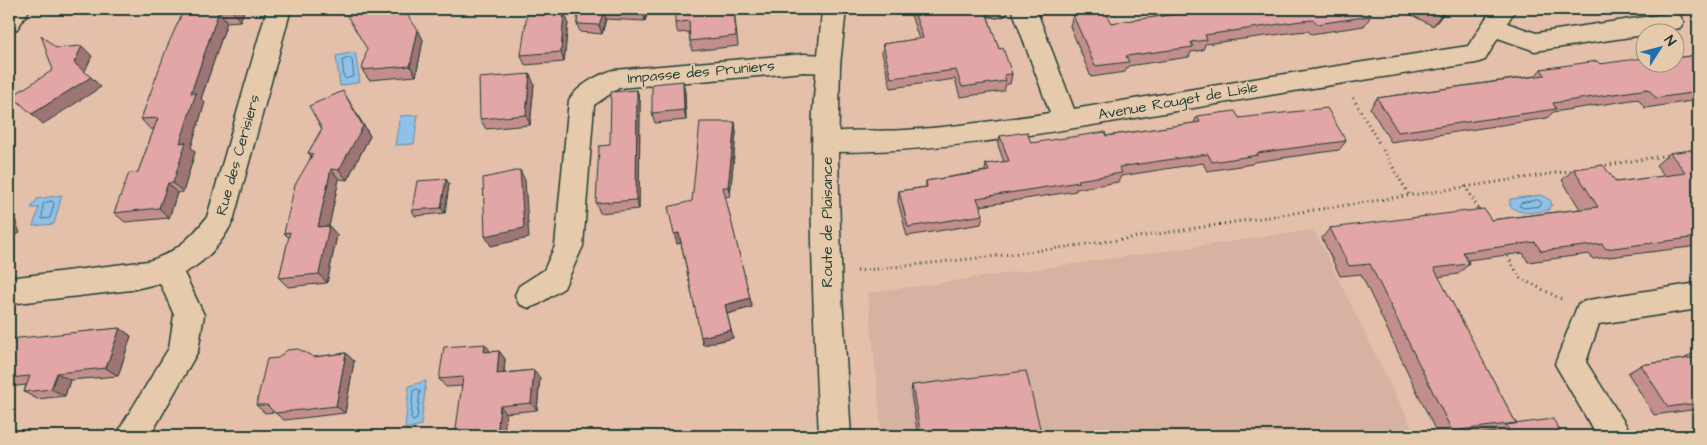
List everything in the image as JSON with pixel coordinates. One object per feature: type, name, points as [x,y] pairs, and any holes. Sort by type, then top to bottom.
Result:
[{"type":"street","points":[[9,23],[18,9]]},
{"type":"street","name":"Rue des Cerisiers","points":[[9,291],[144,276],[167,268],[187,258],[209,239],[219,221],[279,9]]},
{"type":"street","name":"Route de Plaisance","points":[[834,9],[828,64],[826,275],[835,436]]},
{"type":"street","points":[[1024,9],[1065,119]]},
{"type":"street","points":[[1498,18],[1535,42],[1634,28]]},
{"type":"street","name":"Avenue Rouget de Lisle","points":[[826,142],[857,143],[920,140],[1476,54],[1498,18]]},
{"type":"street","name":"Impasse des Pruniers","points":[[528,295],[554,279],[569,246],[582,100],[614,79],[804,63],[828,64]]},
{"type":"street","points":[[133,436],[183,351],[190,315],[167,268]]},
{"type":"street","points":[[1615,436],[1570,364],[1588,313],[1698,296]]},
{"type":"path","points":[[1339,74],[1409,195]]},
{"type":"path","points":[[1596,167],[1670,155]]},
{"type":"path","points":[[826,275],[1043,250],[1307,213],[1465,186],[1577,170]]},
{"type":"path","points":[[1465,186],[1485,219]]},
{"type":"path","points":[[1500,244],[1520,278],[1588,313]]},
{"type":"shaded area","points":[[1314,230],[1416,436],[882,436],[868,293]]},
{"type":"water","points":[[355,52],[360,82],[340,86],[336,56]]},
{"type":"water","points":[[418,115],[414,144],[395,145],[400,116]]},
{"type":"water","points":[[62,195],[54,224],[33,226],[39,208],[31,208],[37,199]]},
{"type":"water","points":[[1541,195],[1550,200],[1552,205],[1549,207],[1549,210],[1524,212],[1510,206],[1510,199]]},
{"type":"water","points":[[426,381],[421,425],[405,429],[409,386]]},
{"type":"building","points":[[184,9],[233,9],[232,11],[219,11],[191,93],[196,93],[180,143],[186,142],[173,183],[168,183],[159,208],[114,213],[129,173],[138,172],[158,118],[141,119],[167,47]]},
{"type":"building","points":[[343,9],[403,9],[418,30],[410,66],[362,70],[367,49]]},
{"type":"building","points":[[578,9],[645,9],[643,13],[604,11],[599,25],[577,24]]},
{"type":"building","points":[[675,9],[734,9],[736,36],[690,41],[689,21],[675,23]]},
{"type":"building","points":[[913,9],[985,9],[999,49],[1003,48],[1012,74],[1004,75],[1006,81],[962,87],[956,70],[891,78],[883,44],[923,38]]},
{"type":"building","points":[[1190,9],[1366,9],[1371,16],[1317,24],[1314,20],[1301,21],[1205,35],[1207,40],[1191,42],[1193,47],[1126,56],[1129,62],[1095,66],[1073,15],[1106,11],[1111,23],[1192,12]]},
{"type":"building","points":[[1426,9],[1447,9],[1440,16]]},
{"type":"building","points":[[564,12],[561,52],[521,55],[527,14]]},
{"type":"building","points":[[41,35],[56,48],[82,46],[74,63],[91,77],[32,114],[12,96],[53,70]]},
{"type":"building","points":[[1698,55],[1698,92],[1656,98],[1648,89],[1553,103],[1556,109],[1398,132],[1377,98],[1545,75],[1541,69],[1597,61],[1600,64],[1634,59],[1634,72],[1684,72],[1684,57]]},
{"type":"building","points":[[530,74],[526,115],[480,119],[479,78]]},
{"type":"building","points":[[683,81],[684,110],[652,113],[652,84]]},
{"type":"building","points":[[637,90],[636,200],[596,203],[599,146],[610,145],[611,92]]},
{"type":"building","points":[[343,91],[363,126],[339,170],[331,169],[318,227],[329,226],[319,274],[279,278],[290,232],[284,233],[295,185],[313,154],[308,153],[322,129],[309,106]]},
{"type":"building","points":[[1327,108],[1346,141],[1257,153],[1258,155],[1212,162],[1208,154],[1119,167],[1122,173],[1078,180],[1079,182],[977,198],[983,215],[908,227],[899,191],[927,187],[926,181],[989,171],[986,164],[1009,161],[1000,136],[1027,132],[1031,143],[1105,132],[1106,136],[1200,122],[1197,116],[1235,111],[1239,118]]},
{"type":"building","points":[[700,122],[735,122],[728,187],[723,187],[750,298],[725,305],[731,330],[701,337],[679,233],[674,234],[668,207],[692,201]]},
{"type":"building","points":[[1698,149],[1698,237],[1606,249],[1602,244],[1541,251],[1535,242],[1463,252],[1469,264],[1434,268],[1516,423],[1452,431],[1370,264],[1349,266],[1330,228],[1484,209],[1491,220],[1598,207],[1574,169],[1603,165],[1616,182],[1686,173],[1670,153]]},
{"type":"building","points":[[520,170],[524,228],[485,236],[483,178]]},
{"type":"building","points":[[446,179],[441,208],[412,210],[417,181]]},
{"type":"building","points":[[120,328],[106,368],[57,373],[51,389],[24,392],[30,376],[9,378],[9,339]]},
{"type":"building","points":[[485,344],[484,352],[499,351],[497,374],[534,370],[531,403],[500,406],[497,436],[455,436],[463,377],[439,379],[444,347]]},
{"type":"building","points":[[298,349],[314,357],[346,353],[336,406],[275,413],[267,405],[256,405],[267,359],[278,358],[287,350]]},
{"type":"building","points":[[1698,357],[1698,403],[1668,407],[1641,365]]},
{"type":"building","points":[[1026,371],[1042,436],[921,436],[912,385]]},
{"type":"building","points":[[1553,419],[1563,436],[1512,436],[1506,425]]}]
